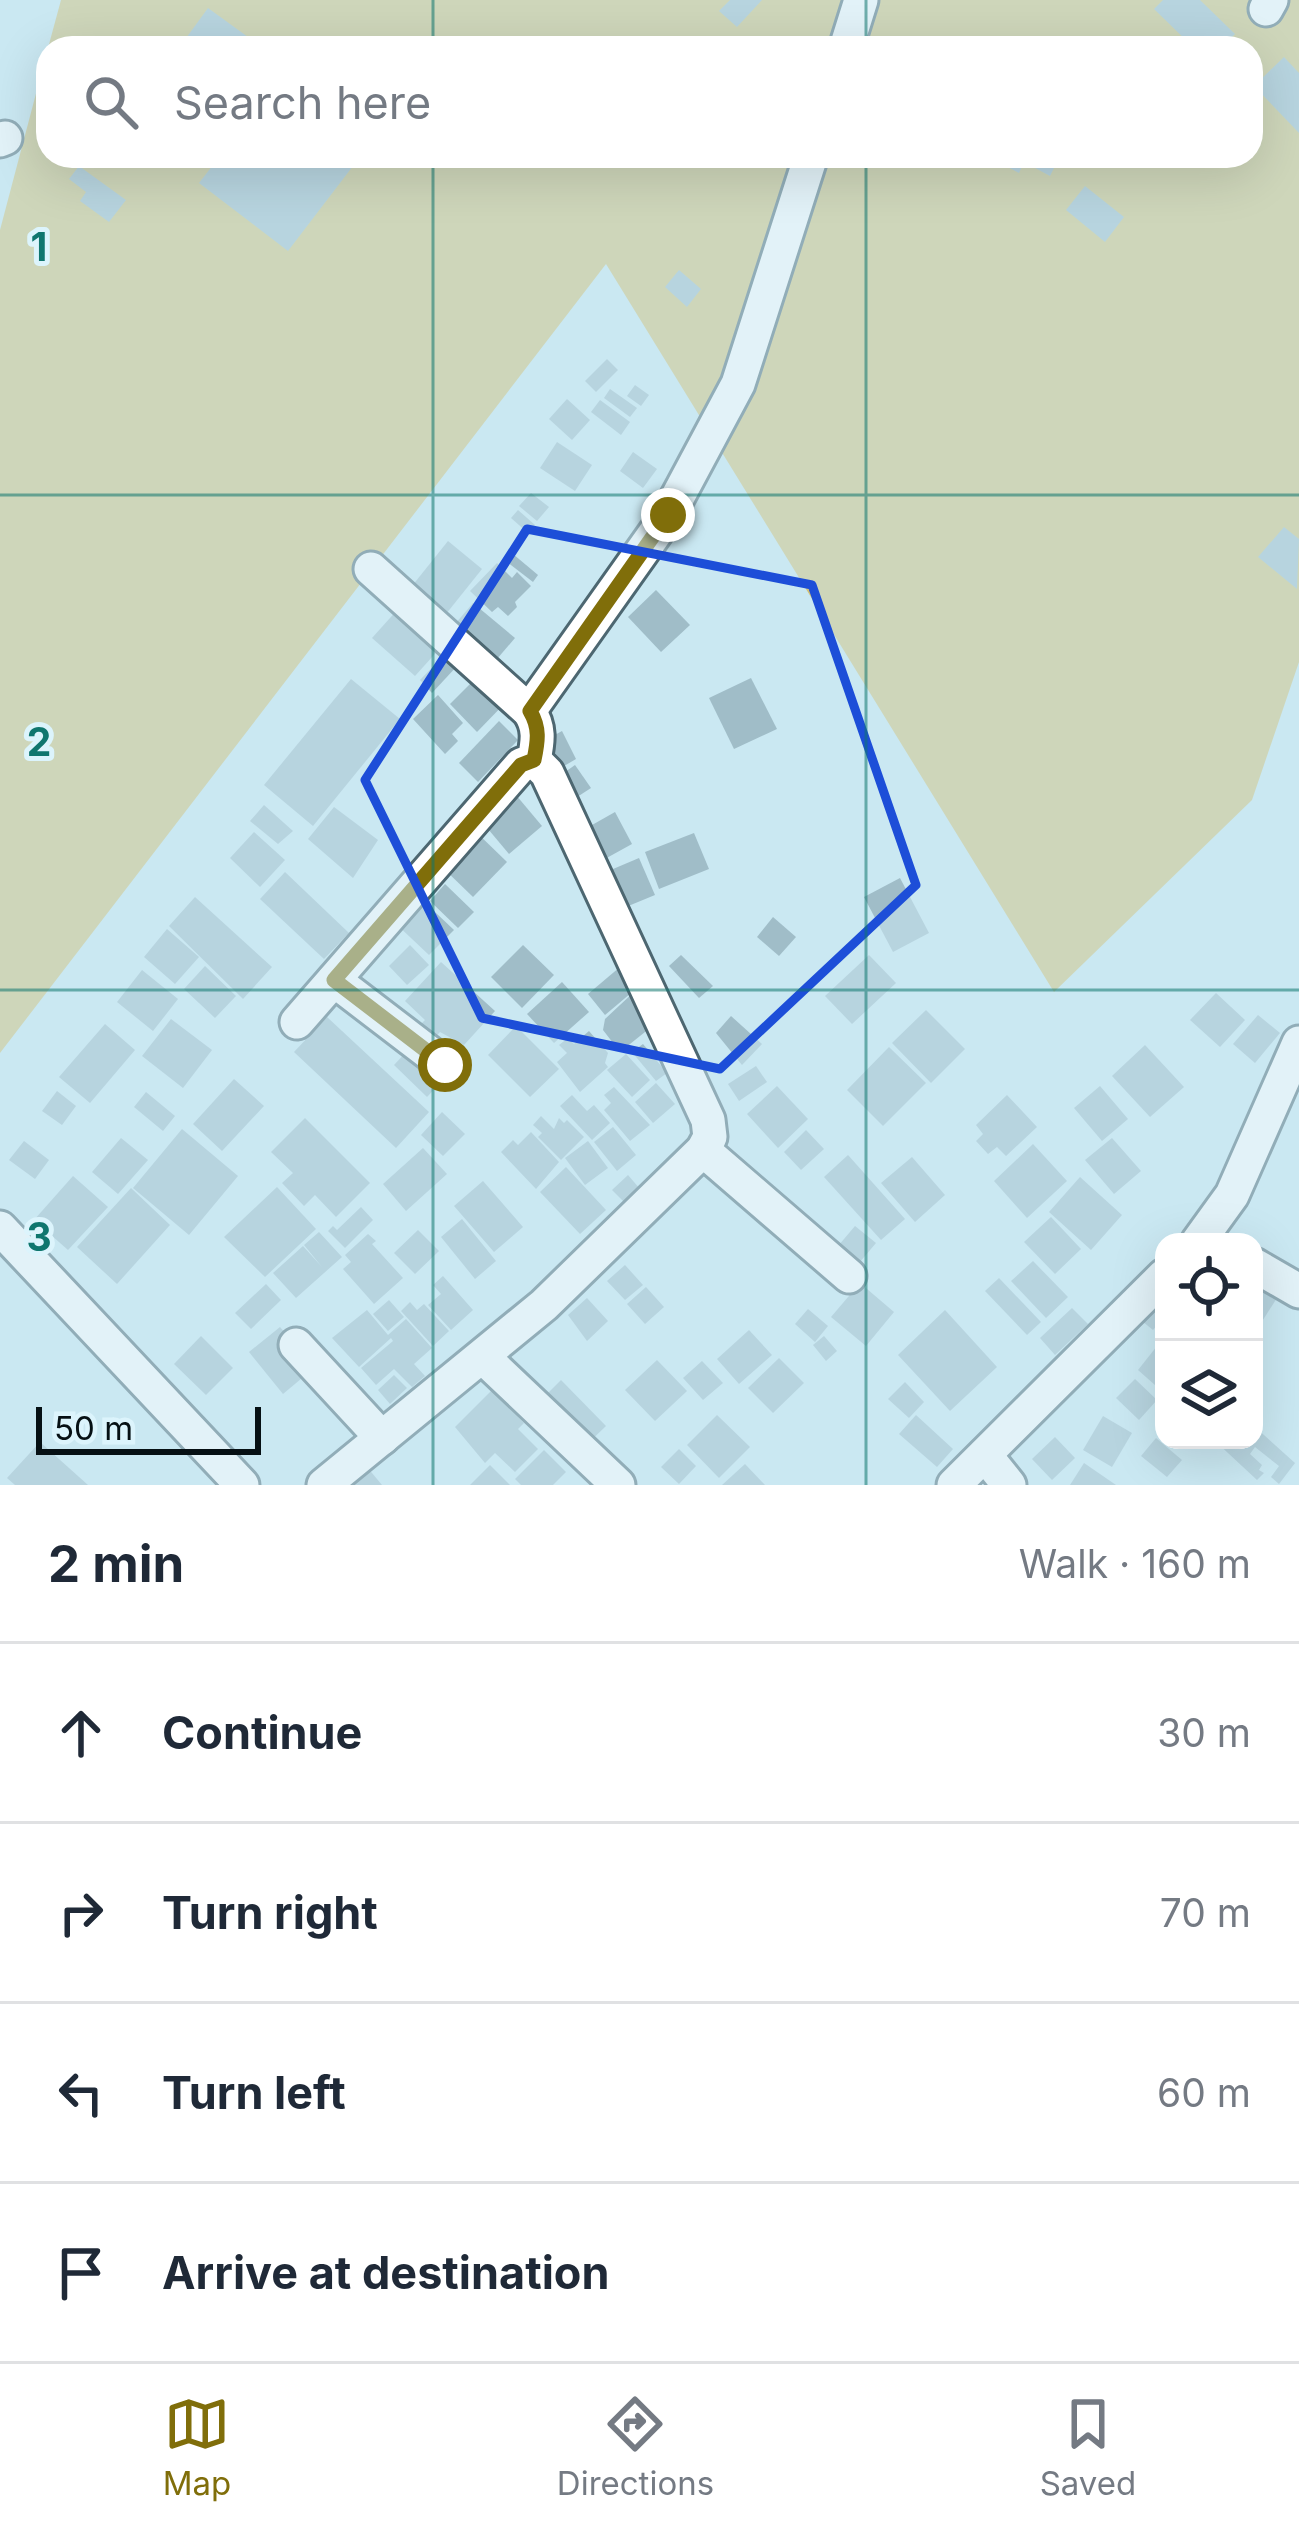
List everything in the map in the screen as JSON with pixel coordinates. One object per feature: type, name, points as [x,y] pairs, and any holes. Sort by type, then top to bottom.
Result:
[{"type":"street","points":[[850,36],[861,0]]},
{"type":"street","points":[[530,711],[668,515],[738,384],[807,168]]},
{"type":"street","points":[[371,568],[530,711],[538,739],[534,760]]},
{"type":"street","points":[[297,1022],[521,765],[534,760]]},
{"type":"street","points":[[324,1485],[544,1305],[703,1150],[710,1137],[709,1120],[547,773],[534,760]]},
{"type":"street","points":[[334,980],[445,1065]]},
{"type":"street","points":[[1209,1233],[1232,1195],[1299,1043]]},
{"type":"street","points":[[703,1150],[849,1276]]},
{"type":"street","points":[[0,1228],[242,1485]]},
{"type":"street","points":[[1263,1270],[1299,1291]]},
{"type":"street","points":[[954,1485],[1155,1285]]},
{"type":"street","points":[[296,1345],[382,1438]]},
{"type":"street","points":[[482,1357],[618,1485]]},
{"type":"street","points":[[986,1454],[1010,1485]]},
{"type":"highlighted area","points":[[527,529],[812,585],[916,885],[720,1069],[482,1018],[365,780]]},
{"type":"shaded area","points":[[61,0],[1299,0],[1299,662],[1252,800],[1054,992],[606,264],[0,1053],[0,230],[36,94],[36,168],[1263,168],[1263,36],[51,36]]},
{"type":"building","points":[[730,0],[762,0],[737,27],[719,11]]},
{"type":"building","points":[[1163,0],[1200,0],[1235,34],[1182,36],[1154,9]]},
{"type":"building","points":[[208,8],[247,36],[188,36]]},
{"type":"building","points":[[1284,57],[1299,73],[1299,133],[1263,95],[1263,77]]},
{"type":"building","points":[[82,168],[126,200],[109,222],[80,201],[86,192],[69,179]]},
{"type":"building","points":[[211,168],[351,168],[288,251],[199,183]]},
{"type":"building","points":[[1085,186],[1124,217],[1105,242],[1066,210]]},
{"type":"building","points":[[679,270],[701,289],[687,307],[665,287]]},
{"type":"building","points":[[607,359],[618,370],[596,392],[585,381]]},
{"type":"building","points":[[635,385],[649,395],[641,406],[627,396]]},
{"type":"building","points":[[610,389],[637,408],[630,417],[604,398]]},
{"type":"building","points":[[567,399],[590,420],[572,440],[549,419]]},
{"type":"building","points":[[600,400],[630,422],[621,435],[591,412]]},
{"type":"building","points":[[557,442],[592,465],[575,491],[540,468]]},
{"type":"building","points":[[633,452],[657,469],[643,488],[620,471]]},
{"type":"building","points":[[531,493],[549,507],[537,521],[519,506]]},
{"type":"building","points":[[518,510],[535,525],[528,533],[511,518]]},
{"type":"building","points":[[1284,527],[1299,539],[1297,589],[1258,557]]},
{"type":"building","points":[[448,541],[482,569],[446,614],[412,586]]},
{"type":"building","points":[[513,554],[538,575],[533,582],[507,562]]},
{"type":"building","points":[[497,563],[512,578],[517,572],[531,586],[508,616],[498,607],[492,612],[470,591]]},
{"type":"building","points":[[656,590],[690,625],[661,652],[628,617]]},
{"type":"building","points":[[473,603],[515,638],[497,659],[455,624]]},
{"type":"building","points":[[399,608],[442,646],[415,676],[372,638]]},
{"type":"building","points":[[446,653],[458,665],[432,693],[420,680]]},
{"type":"building","points":[[480,674],[507,701],[477,732],[450,704]]},
{"type":"building","points":[[751,678],[777,729],[734,749],[709,698]]},
{"type":"building","points":[[351,679],[400,719],[313,826],[264,785]]},
{"type":"building","points":[[438,695],[463,723],[452,734],[458,741],[445,754],[413,719]]},
{"type":"building","points":[[499,721],[518,740],[478,782],[459,763]]},
{"type":"building","points":[[562,731],[576,759],[559,769],[544,741]]},
{"type":"building","points":[[575,765],[591,788],[574,799],[558,777]]},
{"type":"building","points":[[516,795],[542,826],[509,854],[483,823]]},
{"type":"building","points":[[264,805],[293,831],[278,844],[250,821]]},
{"type":"building","points":[[334,807],[378,840],[353,878],[308,839]]},
{"type":"building","points":[[615,812],[632,844],[603,860],[585,829]]},
{"type":"building","points":[[474,830],[507,862],[473,897],[440,865]]},
{"type":"building","points":[[254,832],[285,860],[260,887],[230,858]]},
{"type":"building","points":[[694,833],[709,869],[659,889],[645,852]]},
{"type":"building","points":[[639,858],[655,895],[621,909],[606,872]]},
{"type":"building","points":[[285,872],[349,933],[324,959],[260,899]]},
{"type":"building","points":[[900,878],[929,933],[893,952],[864,897]]},
{"type":"building","points":[[445,884],[474,912],[458,928],[430,901]]},
{"type":"building","points":[[417,895],[454,930],[429,955],[393,921]]},
{"type":"building","points":[[195,897],[272,967],[243,999],[169,926]]},
{"type":"building","points":[[773,917],[796,937],[779,956],[757,937]]},
{"type":"building","points":[[167,929],[199,957],[175,984],[144,957]]},
{"type":"building","points":[[410,945],[429,965],[407,985],[389,966]]},
{"type":"building","points":[[523,945],[554,975],[522,1008],[491,977]]},
{"type":"building","points":[[681,955],[713,986],[699,998],[669,966]]},
{"type":"building","points":[[869,955],[896,983],[852,1024],[825,996]]},
{"type":"building","points":[[441,962],[495,1011],[464,1045],[440,1032],[432,1041],[417,1028],[425,1020],[405,1001]]},
{"type":"building","points":[[205,966],[236,996],[215,1018],[184,989]]},
{"type":"building","points":[[620,967],[637,988],[605,1015],[588,994]]},
{"type":"building","points":[[142,970],[178,999],[153,1031],[117,1002]]},
{"type":"building","points":[[562,982],[589,1012],[554,1043],[527,1014]]},
{"type":"building","points":[[635,991],[641,1016],[650,1028],[620,1052],[603,1030],[605,1019]]},
{"type":"building","points":[[1216,993],[1245,1020],[1220,1047],[1190,1020]]},
{"type":"building","points":[[926,1010],[965,1049],[931,1083],[892,1043]]},
{"type":"building","points":[[1258,1015],[1280,1033],[1255,1063],[1233,1044]]},
{"type":"building","points":[[731,1016],[762,1044],[742,1065],[716,1033]]},
{"type":"building","points":[[327,1017],[429,1112],[396,1148],[294,1052]]},
{"type":"building","points":[[171,1019],[212,1050],[183,1088],[142,1056]]},
{"type":"building","points":[[105,1024],[135,1050],[90,1103],[59,1077]]},
{"type":"building","points":[[516,1026],[559,1069],[530,1097],[488,1055]]},
{"type":"building","points":[[589,1031],[608,1053],[608,1067],[580,1092],[557,1062],[567,1053],[559,1045],[568,1038],[574,1044]]},
{"type":"building","points":[[643,1044],[667,1073],[656,1081],[632,1052]]},
{"type":"building","points":[[1145,1045],[1184,1087],[1150,1117],[1112,1076]]},
{"type":"building","points":[[889,1047],[926,1083],[883,1126],[847,1090]]},
{"type":"building","points":[[408,1050],[441,1082],[427,1097],[394,1065]]},
{"type":"building","points":[[626,1054],[650,1080],[632,1097],[607,1070]]},
{"type":"building","points":[[756,1066],[767,1082],[739,1101],[728,1084]]},
{"type":"building","points":[[234,1079],[264,1106],[222,1151],[193,1124]]},
{"type":"building","points":[[656,1083],[675,1104],[653,1123],[635,1102]]},
{"type":"building","points":[[777,1086],[808,1119],[778,1148],[747,1114]]},
{"type":"building","points":[[1100,1086],[1128,1119],[1102,1141],[1074,1108]]},
{"type":"building","points":[[614,1087],[650,1125],[630,1141],[604,1110],[611,1103],[604,1095]]},
{"type":"building","points":[[57,1091],[76,1106],[62,1125],[42,1111]]},
{"type":"building","points":[[146,1092],[175,1116],[163,1131],[134,1107]]},
{"type":"building","points":[[572,1095],[587,1111],[594,1105],[610,1123],[592,1140],[560,1106]]},
{"type":"building","points":[[1007,1095],[1037,1127],[1006,1156],[997,1147],[988,1154],[976,1141],[983,1134],[976,1125]]},
{"type":"building","points":[[442,1112],[465,1134],[443,1156],[421,1135]]},
{"type":"building","points":[[541,1116],[554,1129],[559,1118],[564,1123],[567,1120],[584,1137],[561,1160],[538,1137],[542,1133],[533,1125]]},
{"type":"building","points":[[305,1118],[370,1183],[336,1217],[315,1195],[304,1206],[282,1183],[293,1173],[271,1152]]},
{"type":"building","points":[[613,1127],[636,1155],[617,1171],[594,1142]]},
{"type":"building","points":[[182,1129],[238,1176],[189,1235],[133,1188]]},
{"type":"building","points":[[806,1130],[824,1149],[801,1170],[784,1152]]},
{"type":"building","points":[[531,1132],[559,1162],[536,1189],[501,1152],[513,1140],[518,1145]]},
{"type":"building","points":[[121,1138],[148,1160],[118,1194],[92,1172]]},
{"type":"building","points":[[1112,1138],[1141,1171],[1114,1194],[1085,1160]]},
{"type":"building","points":[[24,1141],[49,1160],[35,1179],[9,1160]]},
{"type":"building","points":[[588,1141],[608,1168],[585,1185],[565,1158]]},
{"type":"building","points":[[1033,1144],[1067,1181],[1027,1218],[994,1181]]},
{"type":"building","points":[[423,1148],[447,1174],[406,1211],[383,1184]]},
{"type":"building","points":[[848,1155],[905,1219],[881,1240],[824,1177]]},
{"type":"building","points":[[912,1157],[945,1195],[915,1222],[881,1183]]},
{"type":"building","points":[[566,1167],[606,1210],[580,1234],[540,1192]]},
{"type":"building","points":[[628,1175],[640,1189],[625,1203],[612,1190]]},
{"type":"building","points":[[73,1176],[108,1207],[68,1250],[34,1220]]},
{"type":"building","points":[[1080,1177],[1122,1215],[1091,1250],[1049,1212]]},
{"type":"building","points":[[483,1181],[523,1227],[494,1252],[454,1206]]},
{"type":"building","points":[[277,1187],[316,1229],[265,1277],[224,1237]]},
{"type":"building","points":[[131,1188],[170,1225],[117,1284],[77,1247]]},
{"type":"building","points":[[361,1207],[373,1220],[345,1248],[328,1231],[333,1226],[337,1230]]},
{"type":"building","points":[[1051,1217],[1081,1249],[1055,1274],[1024,1242]]},
{"type":"building","points":[[462,1219],[496,1261],[475,1279],[441,1237]]},
{"type":"building","points":[[855,1226],[876,1243],[854,1269],[833,1252]]},
{"type":"building","points":[[418,1230],[439,1251],[415,1274],[394,1253]]},
{"type":"building","points":[[319,1232],[342,1257],[296,1298],[273,1273],[303,1246],[322,1267],[304,1245]]},
{"type":"building","points":[[368,1234],[403,1278],[374,1304],[343,1269],[351,1262],[345,1255]]},
{"type":"building","points":[[1033,1261],[1068,1297],[1046,1318],[1011,1281]]},
{"type":"building","points":[[625,1265],[643,1285],[625,1300],[607,1281]]},
{"type":"building","points":[[1263,1274],[1284,1287],[1263,1320]]},
{"type":"building","points":[[443,1276],[473,1310],[451,1330],[428,1305],[441,1294],[433,1285]]},
{"type":"building","points":[[999,1278],[1041,1322],[1027,1335],[985,1291]]},
{"type":"building","points":[[860,1283],[894,1312],[866,1346],[831,1317]]},
{"type":"building","points":[[266,1284],[281,1300],[251,1329],[235,1313]]},
{"type":"building","points":[[646,1287],[664,1307],[645,1324],[627,1304]]},
{"type":"building","points":[[1155,1296],[1153,1330],[1137,1317]]},
{"type":"building","points":[[587,1298],[608,1321],[587,1341],[568,1315]]},
{"type":"building","points":[[389,1300],[404,1317],[388,1331],[373,1314]]},
{"type":"building","points":[[410,1302],[417,1310],[424,1304],[449,1331],[433,1346],[401,1311]]},
{"type":"building","points":[[1072,1308],[1088,1324],[1055,1355],[1040,1338]]},
{"type":"building","points":[[808,1309],[828,1326],[815,1342],[795,1324]]},
{"type":"building","points":[[367,1310],[388,1335],[406,1319],[432,1348],[414,1364],[425,1376],[412,1387],[394,1369],[376,1385],[361,1368],[391,1338],[359,1367],[332,1338]]},
{"type":"building","points":[[945,1310],[997,1367],[950,1411],[898,1355]]},
{"type":"building","points":[[280,1327],[314,1368],[283,1394],[249,1352]]},
{"type":"building","points":[[749,1330],[772,1355],[739,1384],[717,1359]]},
{"type":"building","points":[[201,1336],[233,1368],[206,1395],[174,1364]]},
{"type":"building","points":[[824,1336],[837,1351],[826,1361],[813,1345]]},
{"type":"building","points":[[1155,1349],[1155,1385],[1138,1370]]},
{"type":"building","points":[[779,1358],[804,1383],[773,1413],[748,1388]]},
{"type":"building","points":[[657,1360],[687,1391],[655,1421],[625,1390]]},
{"type":"building","points":[[702,1361],[723,1383],[703,1400],[683,1378]]},
{"type":"building","points":[[394,1375],[407,1388],[390,1404],[378,1390]]},
{"type":"building","points":[[1135,1379],[1155,1402],[1139,1420],[1116,1398]]},
{"type":"building","points":[[561,1380],[606,1426],[582,1449],[537,1404]]},
{"type":"building","points":[[905,1382],[924,1402],[909,1418],[888,1399]]},
{"type":"building","points":[[492,1390],[524,1423],[518,1429],[538,1449],[515,1472],[495,1453],[485,1463],[455,1427]]},
{"type":"building","points":[[717,1415],[750,1447],[719,1478],[687,1445]]},
{"type":"building","points":[[916,1415],[953,1449],[937,1467],[899,1434]]},
{"type":"building","points":[[1103,1416],[1132,1433],[1112,1467],[1083,1450]]},
{"type":"building","points":[[1263,1434],[1295,1463],[1279,1484],[1271,1477],[1279,1466],[1258,1449],[1263,1449]]},
{"type":"building","points":[[1055,1437],[1075,1458],[1052,1480],[1032,1459]]},
{"type":"building","points":[[1155,1439],[1155,1449],[1169,1449],[1182,1460],[1167,1477],[1141,1456]]},
{"type":"building","points":[[40,1442],[88,1485],[15,1485],[7,1478]]},
{"type":"building","points":[[679,1449],[696,1466],[679,1484],[661,1467]]},
{"type":"building","points":[[1224,1449],[1254,1449],[1250,1454],[1264,1473],[1257,1480]]},
{"type":"building","points":[[544,1450],[566,1472],[553,1485],[521,1485],[515,1479]]},
{"type":"building","points":[[362,1461],[382,1485],[340,1485]]},
{"type":"building","points":[[1084,1463],[1116,1485],[1070,1485]]},
{"type":"building","points":[[745,1464],[765,1485],[722,1485]]},
{"type":"building","points":[[490,1465],[510,1485],[470,1485]]},
{"type":"route","points":[[445,1065],[334,980],[521,765],[534,760],[538,739],[530,711],[668,515]]}]
